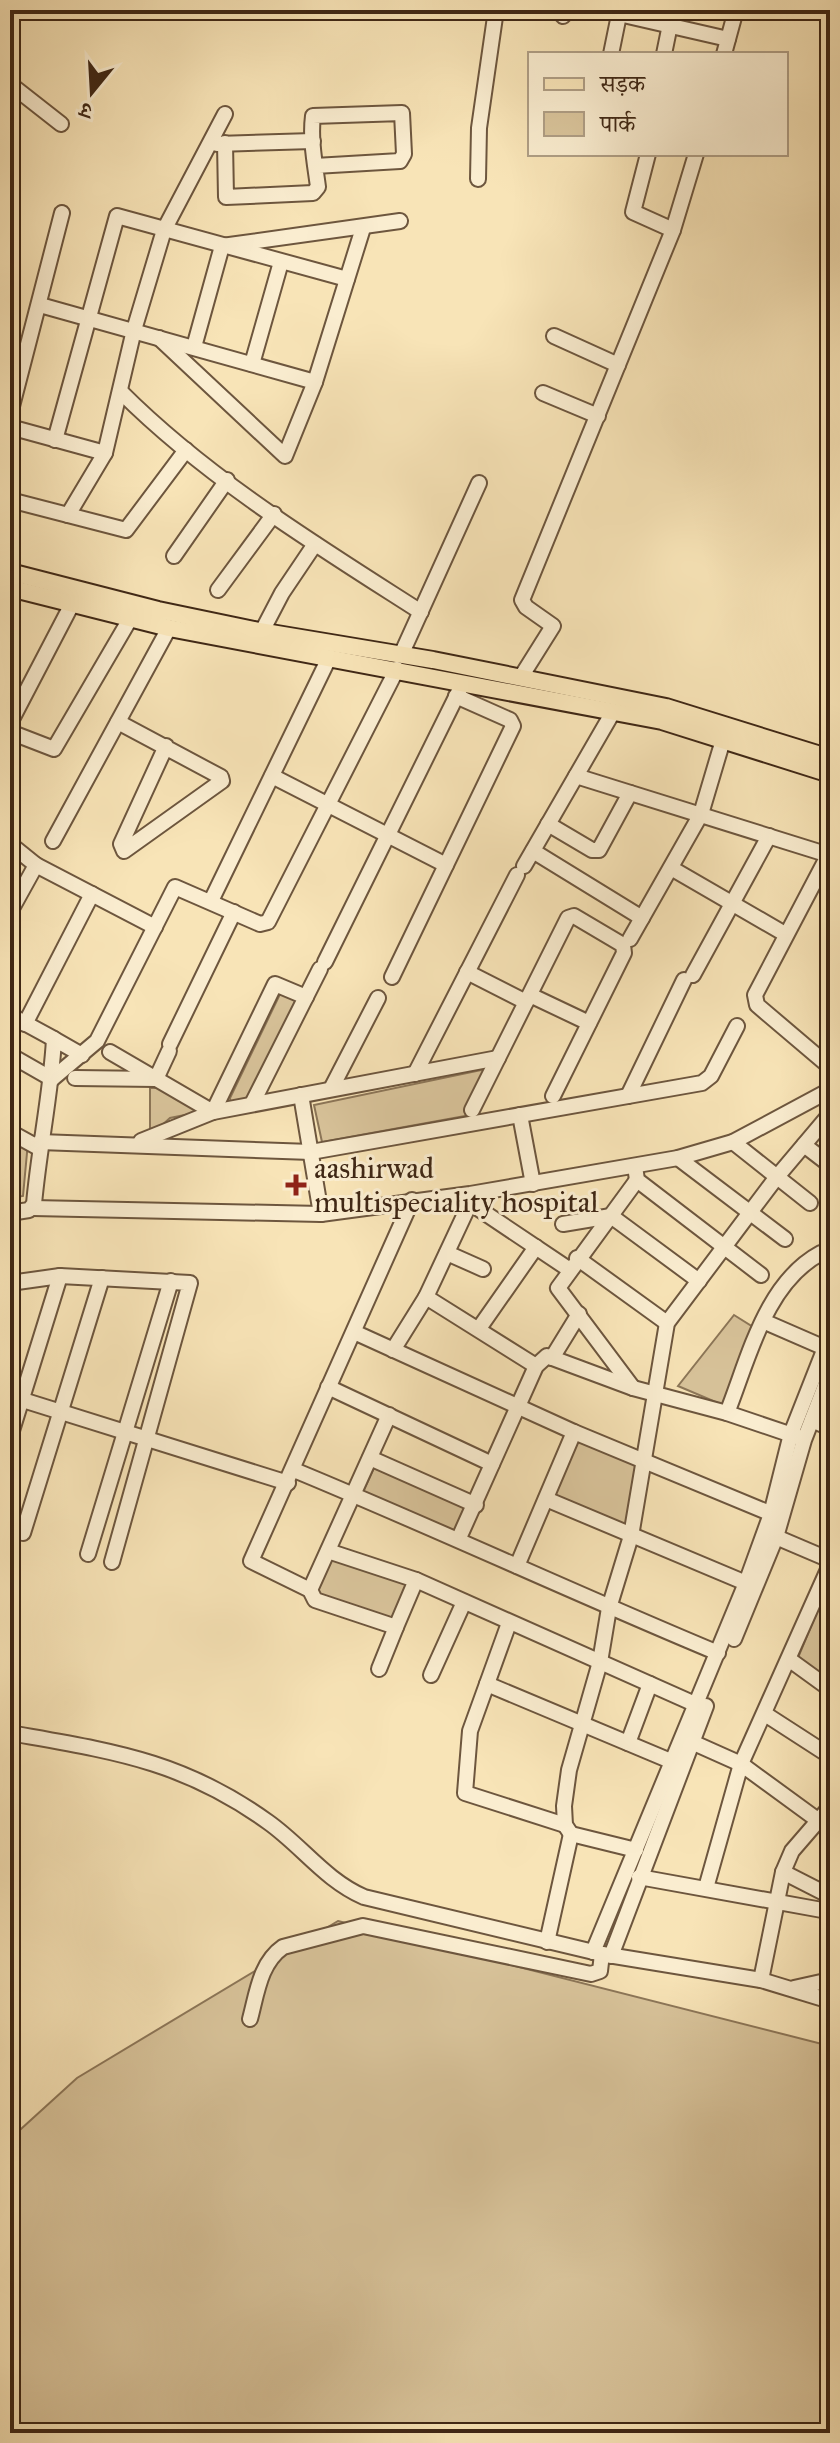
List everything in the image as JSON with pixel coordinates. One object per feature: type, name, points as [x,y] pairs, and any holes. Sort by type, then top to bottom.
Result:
[{"type":"main road","points":[[11,587],[169,628],[521,677],[666,707],[830,758]]},
{"type":"main road","points":[[11,587],[158,610],[329,658],[399,662],[460,689],[662,721],[830,774]]},
{"type":"street","points":[[478,179],[479,128],[496,10]]},
{"type":"street","points":[[664,52],[673,10]]},
{"type":"street","points":[[611,52],[620,12],[726,46],[736,10]]},
{"type":"street","points":[[10,84],[61,124]]},
{"type":"street","points":[[225,143],[225,195],[228,198],[313,193],[318,187],[315,166],[312,119],[316,114],[402,113],[404,154],[400,161],[315,166]]},
{"type":"street","points":[[68,515],[105,453],[134,330],[164,230],[225,114]]},
{"type":"street","points":[[209,144],[313,141]]},
{"type":"street","points":[[647,156],[633,212],[673,230]]},
{"type":"street","points":[[521,677],[553,626],[526,607],[522,600],[673,230],[695,156]]},
{"type":"street","points":[[10,414],[62,213]]},
{"type":"street","points":[[55,440],[117,216],[347,279]]},
{"type":"street","points":[[222,246],[400,221]]},
{"type":"street","points":[[159,338],[285,456],[315,382],[363,228]]},
{"type":"street","points":[[194,347],[222,246]]},
{"type":"street","points":[[252,364],[281,262]]},
{"type":"street","points":[[40,305],[315,382]]},
{"type":"street","points":[[554,336],[618,365]]},
{"type":"street","points":[[121,392],[186,450],[315,544],[421,612]]},
{"type":"street","points":[[543,393],[598,416]]},
{"type":"street","points":[[10,427],[105,453]]},
{"type":"street","points":[[10,500],[126,530],[186,450]]},
{"type":"street","points":[[174,556],[227,480]]},
{"type":"street","points":[[52,1079],[97,1041],[175,887],[260,924],[268,922],[399,662],[479,483]]},
{"type":"street","points":[[218,590],[274,514]]},
{"type":"street","points":[[258,638],[282,593],[315,544]]},
{"type":"street","points":[[10,723],[72,604]]},
{"type":"street","points":[[10,732],[54,749],[130,619]]},
{"type":"street","points":[[53,841],[169,628]]},
{"type":"street","points":[[211,901],[329,658]]},
{"type":"street","points":[[252,1104],[460,689],[513,724],[392,977]]},
{"type":"street","points":[[415,1074],[521,870],[613,712]]},
{"type":"street","points":[[118,722],[166,746],[222,781],[124,851],[121,844],[166,746]]},
{"type":"street","points":[[630,939],[701,814],[723,740]]},
{"type":"street","points":[[272,776],[446,865]]},
{"type":"street","points":[[576,776],[829,854],[756,989],[755,1000],[826,1064]]},
{"type":"street","points":[[548,824],[592,850],[599,850],[630,793]]},
{"type":"street","points":[[628,1096],[688,978],[769,836]]},
{"type":"street","points":[[10,844],[36,865],[155,927]]},
{"type":"street","points":[[533,851],[642,918]]},
{"type":"street","points":[[10,912],[36,865]]},
{"type":"street","points":[[671,868],[785,934]]},
{"type":"street","points":[[25,1024],[92,894]]},
{"type":"street","points":[[156,1079],[234,912]]},
{"type":"street","points":[[472,1110],[568,918],[574,916],[625,949],[553,1096]]},
{"type":"street","points":[[467,972],[589,1023]]},
{"type":"street","points":[[213,1112],[273,986],[279,983],[306,997]]},
{"type":"street","points":[[331,1089],[378,998]]},
{"type":"street","points":[[10,1015],[82,1055]]},
{"type":"street","points":[[10,1132],[39,1145],[135,1144],[311,1152],[708,1080],[737,1026]]},
{"type":"street","points":[[33,1208],[39,1145],[52,1079],[54,1039]]},
{"type":"street","points":[[826,1064],[830,1045]]},
{"type":"street","points":[[110,1052],[213,1112]]},
{"type":"street","points":[[10,1055],[52,1079]]},
{"type":"street","points":[[135,1144],[213,1112],[498,1058]]},
{"type":"street","points":[[75,1078],[156,1079]]},
{"type":"street","points":[[10,1213],[33,1208],[321,1214],[412,1200],[470,1198],[533,1184],[636,1174],[733,1142],[830,1090]]},
{"type":"street","points":[[301,1095],[321,1214]]},
{"type":"street","points":[[547,1942],[568,1829],[569,1770],[600,1662],[609,1608],[631,1536],[667,1323],[776,1178],[830,1114]]},
{"type":"street","points":[[520,1115],[533,1184]]},
{"type":"street","points":[[733,1142],[810,1203]]},
{"type":"street","points":[[804,1145],[830,1165]]},
{"type":"street","points":[[678,1158],[785,1239]]},
{"type":"street","points":[[633,1388],[558,1288],[611,1216],[636,1174]]},
{"type":"street","points":[[636,1174],[761,1275]]},
{"type":"street","points":[[470,1198],[536,1247],[574,1264],[667,1323]]},
{"type":"street","points":[[393,1350],[426,1297],[470,1198]]},
{"type":"street","points":[[396,1627],[315,1600],[310,1590],[251,1561],[412,1200]]},
{"type":"street","points":[[563,1224],[611,1216],[699,1281]]},
{"type":"street","points":[[480,1327],[536,1247]]},
{"type":"street","points":[[447,1253],[483,1269]]},
{"type":"street","points":[[727,1413],[763,1321],[799,1268],[821,1253],[830,1256]]},
{"type":"street","points":[[10,1437],[16,1397],[60,1276]]},
{"type":"street","points":[[10,1283],[60,1276],[190,1283],[112,1562]]},
{"type":"street","points":[[23,1533],[102,1278]]},
{"type":"street","points":[[88,1554],[171,1281]]},
{"type":"street","points":[[426,1297],[480,1327],[536,1366]]},
{"type":"street","points":[[552,1358],[579,1314]]},
{"type":"street","points":[[250,2019],[264,1969],[273,1954],[283,1947],[352,1927],[387,1929],[591,1974],[600,1971],[602,1954],[636,1850],[746,1583],[777,1516],[828,1341],[763,1321]]},
{"type":"street","points":[[354,1332],[517,1408],[777,1516]]},
{"type":"street","points":[[459,1538],[536,1366],[547,1356],[633,1388],[727,1413],[798,1437]]},
{"type":"street","points":[[798,1437],[812,1420],[830,1373]]},
{"type":"street","points":[[328,1387],[492,1464]]},
{"type":"street","points":[[16,1397],[146,1440],[355,1495],[718,1653]]},
{"type":"street","points":[[310,1590],[389,1415]]},
{"type":"street","points":[[812,1420],[830,1428]]},
{"type":"street","points":[[517,1566],[574,1432]]},
{"type":"street","points":[[370,1458],[476,1505]]},
{"type":"street","points":[[546,1499],[746,1583]]},
{"type":"street","points":[[602,1954],[639,1877],[694,1743],[776,1537],[777,1516]]},
{"type":"street","points":[[706,1888],[741,1764],[790,1660],[830,1562],[776,1537]]},
{"type":"street","points":[[328,1551],[416,1580],[697,1705]]},
{"type":"street","points":[[379,1669],[416,1580]]},
{"type":"street","points":[[431,1675],[464,1602]]},
{"type":"street","points":[[509,1623],[466,1747],[465,1793],[636,1850]]},
{"type":"street","points":[[790,1660],[830,1689]]},
{"type":"street","points":[[487,1684],[673,1762]]},
{"type":"street","points":[[628,1743],[650,1684]]},
{"type":"street","points":[[765,1714],[830,1756]]},
{"type":"street","points":[[10,1733],[131,1754],[210,1784],[271,1823],[338,1886],[350,1891],[547,1942],[761,1980],[830,2001]]},
{"type":"street","points":[[694,1743],[741,1764],[825,1818],[792,1851],[783,1872],[761,1980]]},
{"type":"street","points":[[783,1872],[830,1896]]},
{"type":"street","points":[[639,1877],[822,1910]]},
{"type":"street","points":[[793,1988],[830,1980]]},
{"type":"green space","points":[[282,990],[306,1003],[259,1101],[231,1106],[230,1098]]},
{"type":"green space","points":[[486,1069],[488,1072],[465,1116],[322,1142],[314,1105]]},
{"type":"green space","points":[[150,1088],[167,1088],[205,1111],[170,1118],[150,1136]]},
{"type":"green space","points":[[10,1132],[28,1142],[23,1196],[10,1198]]},
{"type":"green space","points":[[734,1315],[753,1327],[725,1406],[678,1386]]},
{"type":"green space","points":[[577,1441],[640,1467],[627,1527],[555,1495]]},
{"type":"green space","points":[[374,1468],[466,1506],[455,1531],[363,1492]]},
{"type":"green space","points":[[331,1556],[408,1582],[390,1622],[316,1594]]},
{"type":"green space","points":[[824,1595],[830,1597],[830,1681],[797,1660]]},
{"type":"green space","points":[[338,1921],[830,2046],[830,2433],[10,2433],[10,2139],[77,2078]]},
{"type":"place","name":"aashirwad multispeciality hospital","points":[[296,1185]]}]
